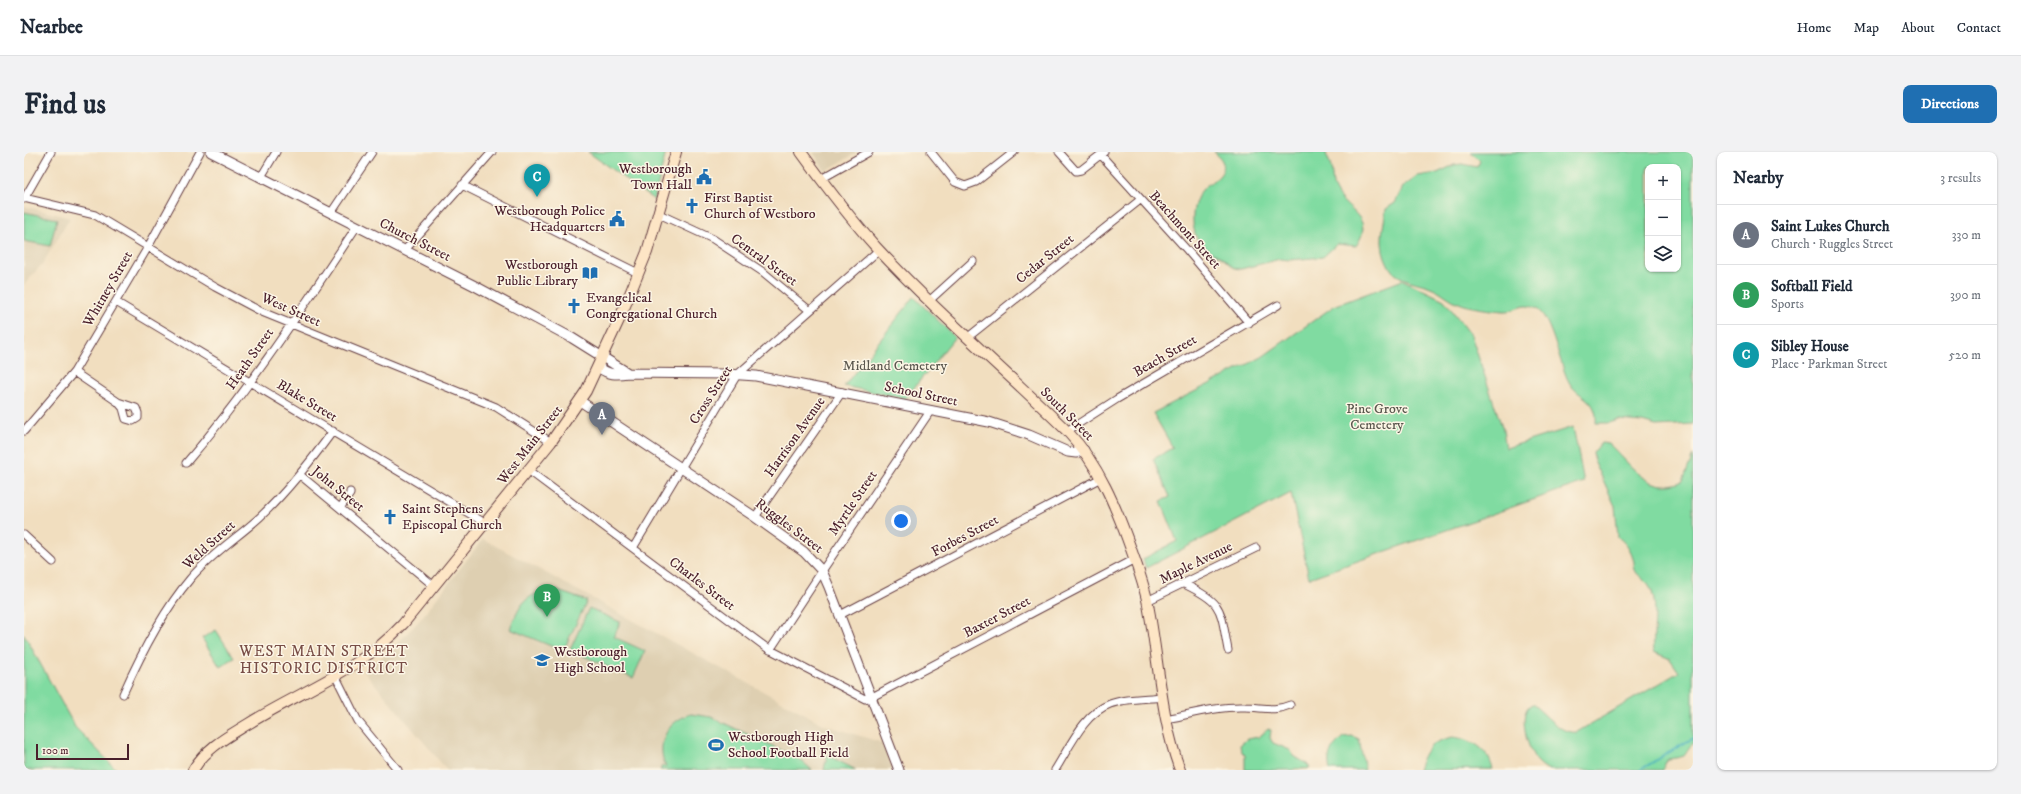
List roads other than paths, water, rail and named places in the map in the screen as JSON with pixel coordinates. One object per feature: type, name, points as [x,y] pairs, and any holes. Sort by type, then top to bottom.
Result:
[{"type":"main road","name":"West Main Street","points":[[193,770],[202,757],[216,744],[279,705],[361,660],[384,644],[403,624],[551,442],[580,401],[603,357],[638,273],[659,214],[676,152]]},
{"type":"main road","name":"South Street","points":[[801,152],[820,179],[879,250],[967,338],[1067,431],[1084,450],[1101,478],[1113,503],[1135,559],[1148,601],[1166,719],[1172,746],[1180,770]]},
{"type":"street","points":[[24,198],[51,152]]},
{"type":"street","name":"Whitney Street","points":[[24,431],[74,372],[148,247],[200,152]]},
{"type":"street","name":"Church Street","points":[[211,152],[405,250],[572,338],[603,357]]},
{"type":"street","points":[[261,177],[276,152]]},
{"type":"street","points":[[331,213],[372,152]]},
{"type":"street","points":[[405,250],[492,152]]},
{"type":"street","points":[[820,179],[868,152]]},
{"type":"street","points":[[931,152],[955,182],[965,186],[976,182],[1014,152]]},
{"type":"street","points":[[1059,152],[1076,171],[1081,170],[1103,153]]},
{"type":"street","name":"Beachmont Street","points":[[1103,153],[1140,200],[1187,250],[1249,323]]},
{"type":"street","points":[[462,186],[638,273]]},
{"type":"street","name":"West Street","points":[[24,198],[95,215],[216,287],[290,324],[496,407],[551,442]]},
{"type":"street","name":"Cedar Street","points":[[967,338],[1140,200]]},
{"type":"street","name":"Central Street","points":[[659,214],[713,239],[763,272],[809,310]]},
{"type":"street","name":"Heath Street","points":[[186,463],[213,432],[250,382],[357,226]]},
{"type":"street","name":"Cross Street","points":[[633,548],[737,375],[809,310],[879,250]]},
{"type":"street","points":[[929,301],[973,261]]},
{"type":"street","name":"Blake Street","points":[[116,302],[485,522]]},
{"type":"street","name":"Beach Street","points":[[1067,431],[1117,399],[1278,305]]},
{"type":"street","points":[[603,357],[628,373]]},
{"type":"street","name":"School Street","points":[[598,367],[606,373],[614,375],[628,373],[756,376],[931,410],[1003,426],[1068,452],[1076,453],[1084,450]]},
{"type":"street","points":[[74,372],[118,402]]},
{"type":"street","name":"Harrison Avenue","points":[[755,517],[842,392]]},
{"type":"street","name":"Ruggles Street","points":[[580,401],[755,517],[804,552],[822,571],[899,770]]},
{"type":"street","name":"Myrtle Street","points":[[770,650],[931,410]]},
{"type":"street","name":"Weld Street","points":[[123,694],[149,644],[172,604],[189,579],[225,545],[260,517],[300,475],[333,431]]},
{"type":"street","name":"Charles Street","points":[[528,470],[770,650],[865,699],[872,698]]},
{"type":"street","name":"John Street","points":[[300,475],[434,586]]},
{"type":"street","name":"Forbes Street","points":[[840,615],[1101,478]]},
{"type":"street","points":[[340,508],[350,492]]},
{"type":"street","points":[[24,536],[53,562]]},
{"type":"street","name":"Maple Avenue","points":[[1148,601],[1256,548]]},
{"type":"street","name":"Baxter Street","points":[[872,698],[1135,559]]},
{"type":"street","points":[[1184,584],[1207,595],[1215,602],[1223,620],[1228,650]]},
{"type":"street","points":[[335,675],[358,721],[394,769]]},
{"type":"street","points":[[1055,770],[1085,722],[1098,710],[1120,702],[1163,697]]},
{"type":"street","points":[[1166,719],[1234,708],[1245,707],[1274,710],[1290,705]]},
{"type":"waterway","points":[[1640,770],[1693,738]]},
{"type":"place","name":"Westborough Town Hall","points":[[704,177]]},
{"type":"place","name":"Sibley House","points":[[537,197]]},
{"type":"place","name":"First Baptist Church of Westboro","points":[[692,206]]},
{"type":"place","name":"Westborough Police Headquarters","points":[[617,219]]},
{"type":"place","name":"Westborough Public Library","points":[[590,273]]},
{"type":"place","name":"Evangelical Congregational Church","points":[[574,306]]},
{"type":"place","name":"Saint Lukes Church","points":[[602,435]]},
{"type":"place","name":"Saint Stephens Episcopal Church","points":[[390,517]]},
{"type":"place","name":"Softball Field","points":[[547,617]]},
{"type":"place","name":"Westborough High School","points":[[542,660]]},
{"type":"place","name":"Westborough High School Football Field","points":[[716,745]]},
{"type":"district","name":"WEST MAIN STREET HISTORIC DISTRICT","points":[[324,660]]},
{"type":"park label","name":"Midland Cemetery","points":[[895,366]]},
{"type":"park label","name":"Pine Grove Cemetery","points":[[1377,418]]}]
